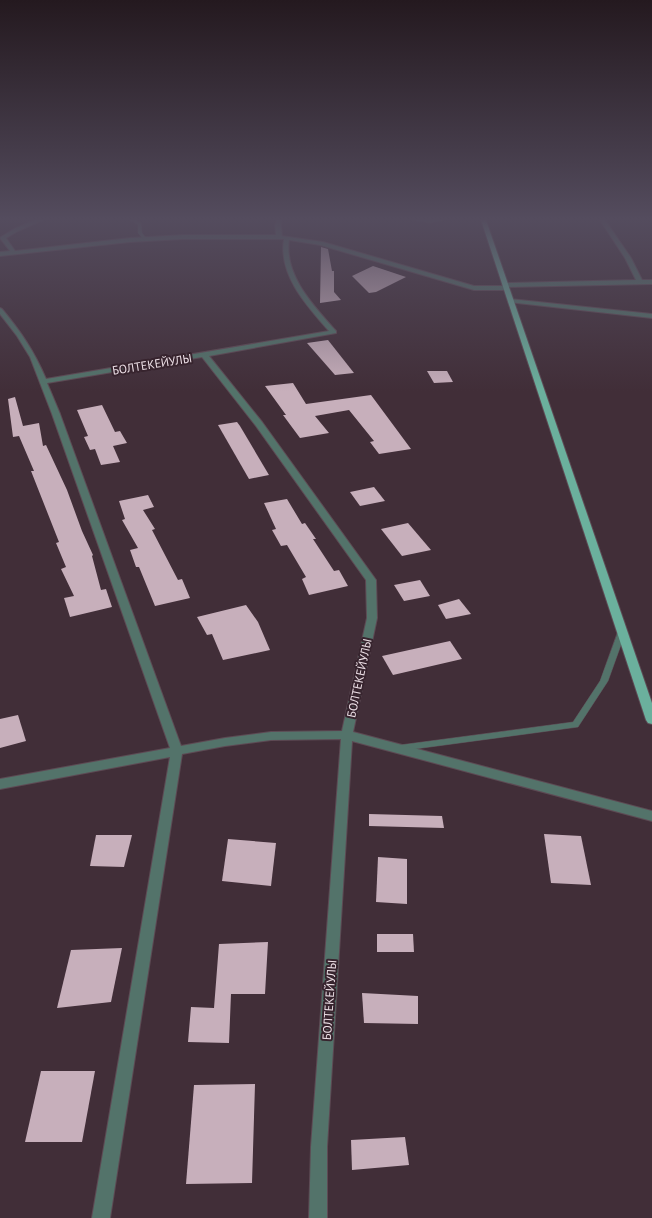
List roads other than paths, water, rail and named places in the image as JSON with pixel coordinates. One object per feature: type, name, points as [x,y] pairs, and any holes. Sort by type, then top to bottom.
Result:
[{"type":"main road","points":[[503,277],[652,720]]},
{"type":"street","points":[[204,355],[334,332],[302,295],[293,277]]},
{"type":"street","points":[[436,277],[474,288],[486,289],[506,286],[652,282]]},
{"type":"street","points":[[638,277],[640,282]]},
{"type":"street","points":[[510,301],[652,316]]},
{"type":"street","points":[[0,310],[20,335],[33,357],[59,421],[178,751],[101,1218]]},
{"type":"street","name":"БОЛТЕКЕЙУЛЫ","points":[[43,382],[204,355],[259,424],[371,580],[372,618],[347,735],[319,1147],[318,1218]]},
{"type":"street","points":[[0,784],[178,751],[271,736],[347,735],[652,816]]},
{"type":"lane","points":[[400,748],[575,725],[604,681],[622,631]]}]
